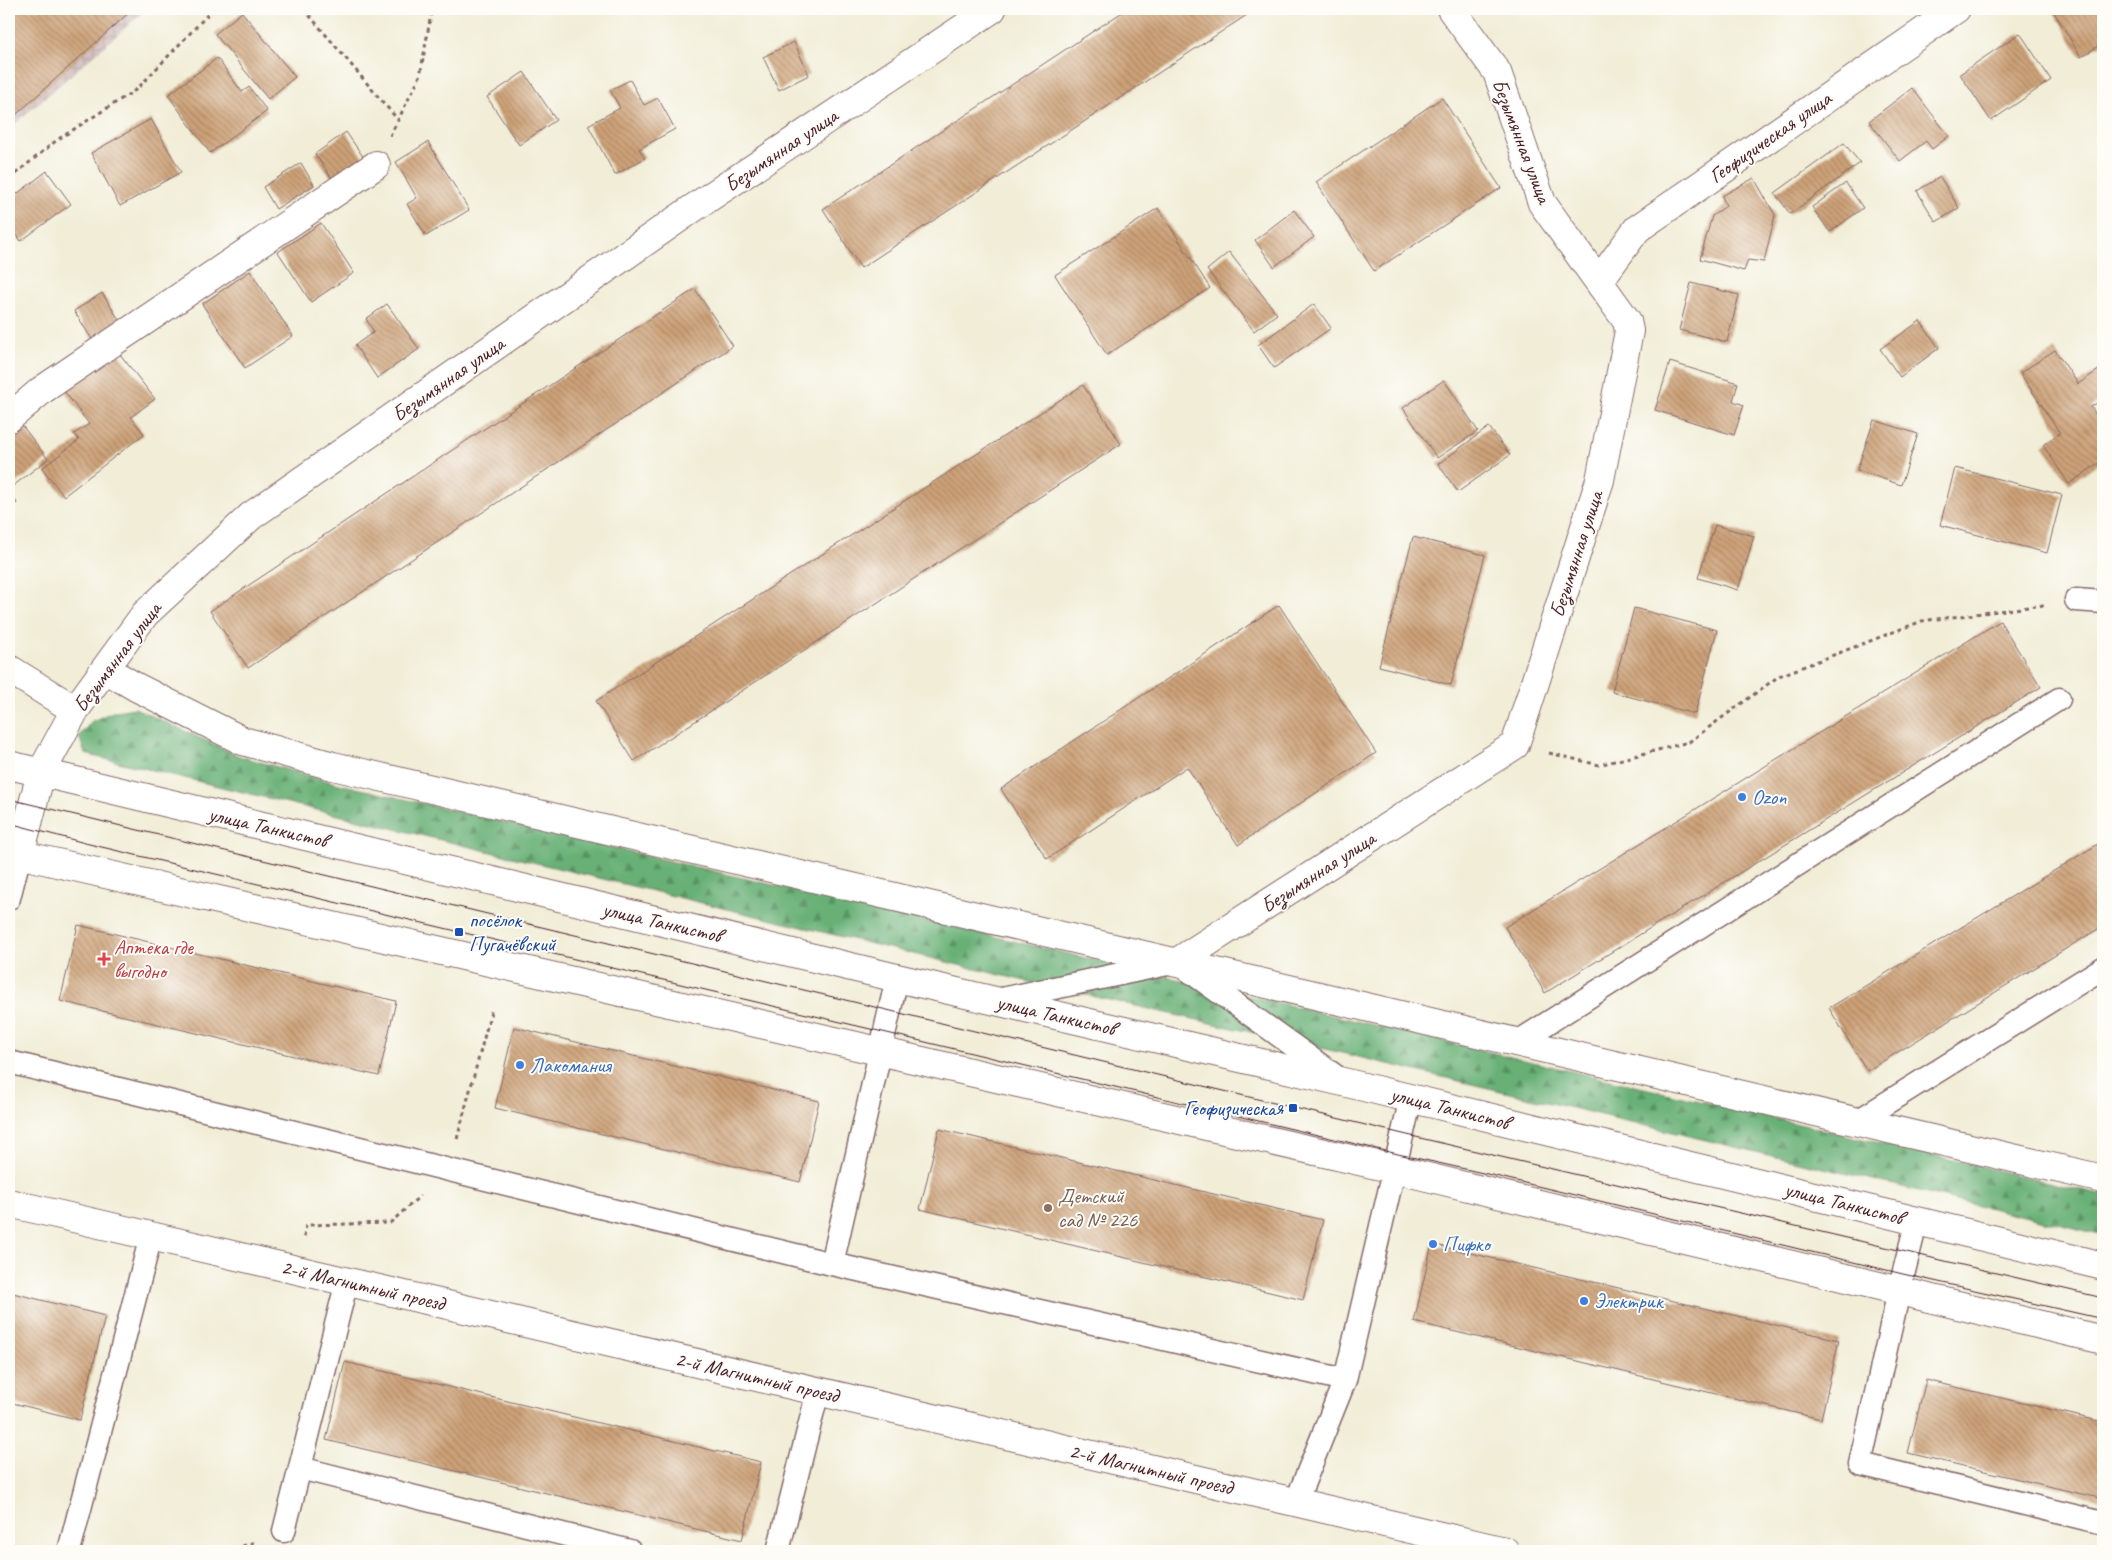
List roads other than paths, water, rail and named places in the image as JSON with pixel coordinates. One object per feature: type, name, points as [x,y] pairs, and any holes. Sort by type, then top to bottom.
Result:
[{"type":"street","name":"Безымянная улица","points":[[14,853],[41,773],[75,710],[145,614],[251,516],[692,209],[992,9]]},
{"type":"street","name":"Безымянная улица","points":[[1177,962],[1515,745],[1600,480],[1629,331],[1627,321],[1542,202],[1497,72],[1451,9]]},
{"type":"street","name":"Геофизическая улица","points":[[1598,281],[1637,230],[1956,9]]},
{"type":"street","points":[[9,418],[42,390],[376,165]]},
{"type":"street","points":[[9,669],[75,710]]},
{"type":"street","points":[[105,669],[144,692],[243,741],[333,766],[2103,1179]]},
{"type":"street","name":"улица Танкистов","points":[[9,765],[897,978],[1411,1098],[2103,1266]]},
{"type":"street","points":[[14,853],[1394,1169],[2103,1340]]},
{"type":"street","name":"2-й Магнитный проезд","points":[[9,1203],[1505,1551]]},
{"type":"lane","points":[[2076,600],[2103,602]]},
{"type":"lane","points":[[1516,1042],[2059,699]]},
{"type":"lane","points":[[9,898],[14,853]]},
{"type":"lane","points":[[995,1001],[1177,962],[1343,1082]]},
{"type":"lane","points":[[1856,1122],[2103,968]]},
{"type":"lane","points":[[832,1264],[897,978]]},
{"type":"lane","points":[[9,1062],[832,1264],[1345,1380]]},
{"type":"lane","points":[[1296,1502],[1345,1380],[1411,1098]]},
{"type":"lane","points":[[1917,1220],[1860,1464],[2103,1523]]},
{"type":"lane","points":[[69,1551],[151,1236]]},
{"type":"lane","points":[[284,1531],[347,1282]]},
{"type":"lane","points":[[778,1551],[818,1391]]},
{"type":"lane","points":[[300,1468],[630,1551]]},
{"type":"tram line","points":[[9,799],[1403,1134],[2103,1298]]},
{"type":"tram line","points":[[9,823],[89,844],[1903,1274],[2103,1319]]},
{"type":"place","name":"Ozon","points":[[1742,797]]},
{"type":"place","name":"посёлок Пугачёвский","points":[[459,932]]},
{"type":"place","name":"Аптека где выгодно","points":[[104,959]]},
{"type":"place","name":"Лакомания","points":[[520,1065]]},
{"type":"place","name":"Геофизическая","points":[[1293,1108]]},
{"type":"place","name":"Детский сад № 226","points":[[1048,1208]]},
{"type":"place","name":"Пифко","points":[[1433,1244]]},
{"type":"place","name":"Электрик","points":[[1584,1301]]}]
